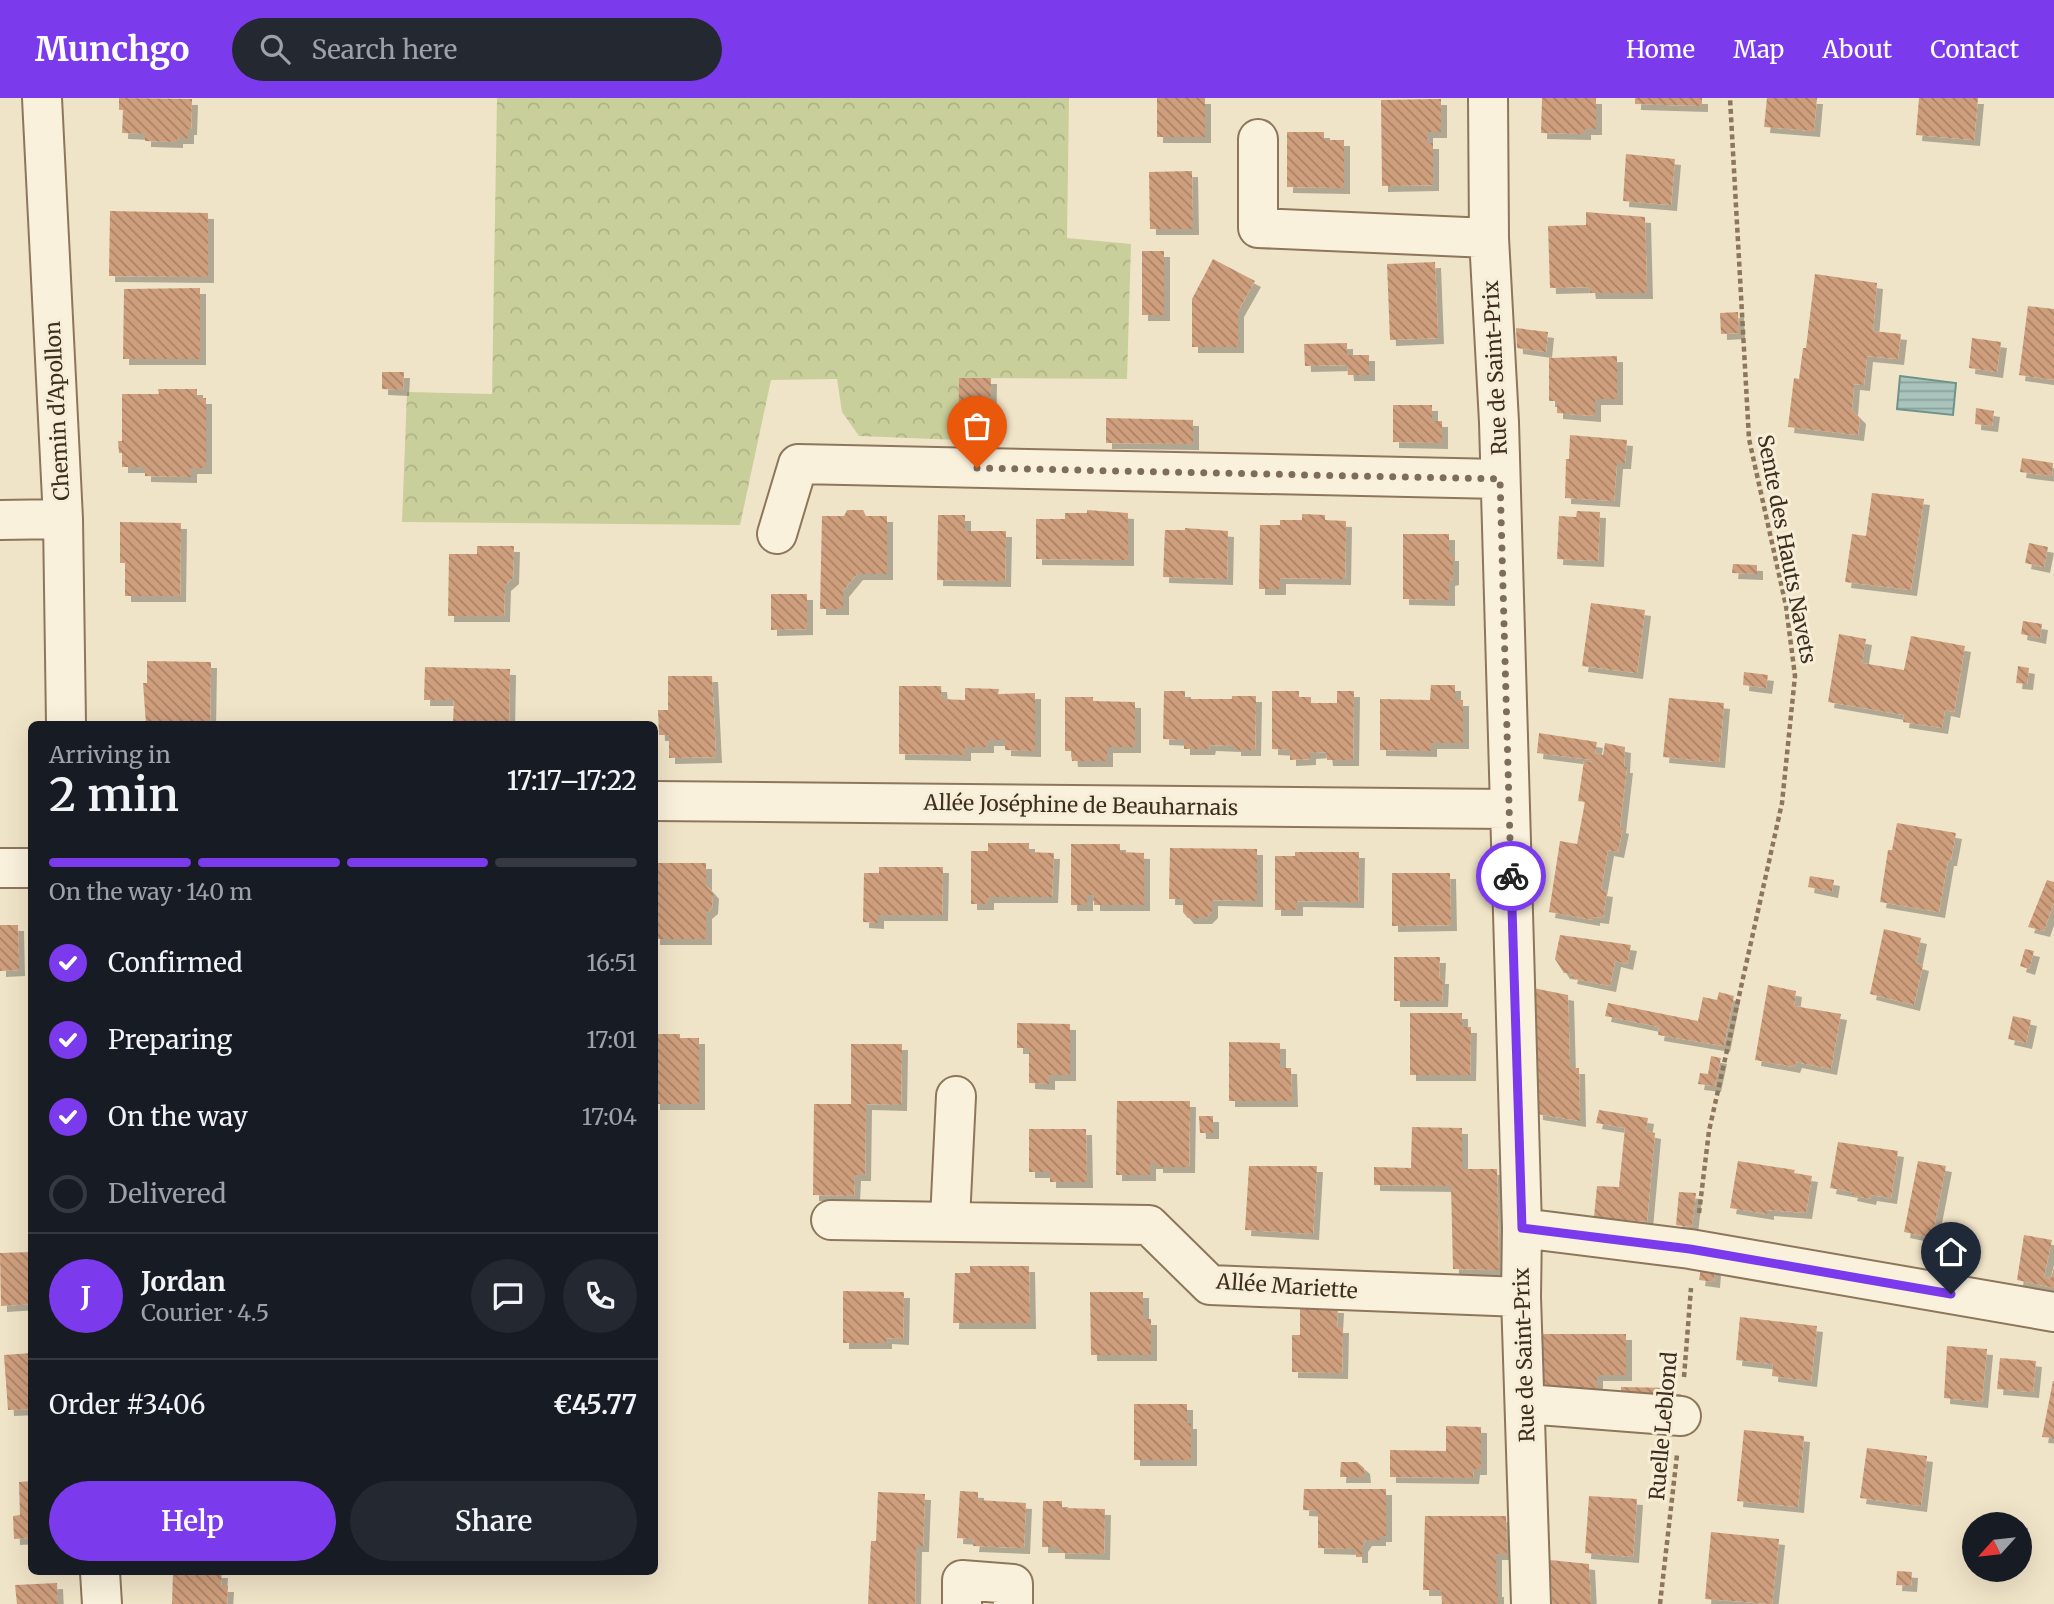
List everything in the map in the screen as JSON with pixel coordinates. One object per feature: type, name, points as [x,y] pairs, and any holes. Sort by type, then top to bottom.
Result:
[{"type":"street","name":"Chemin d'Apollon","points":[[42,98],[63,519],[66,721]]},
{"type":"street","name":"Rue de Saint-Prix","points":[[1488,98],[1489,238],[1500,479],[1531,1604]]},
{"type":"street","points":[[1258,139],[1258,228],[1489,238]]},
{"type":"street","points":[[777,534],[798,464],[1500,479]]},
{"type":"street","points":[[0,520],[63,519]]},
{"type":"street","name":"Allée Joséphine de Beauharnais","points":[[658,801],[1508,809]]},
{"type":"street","points":[[0,868],[28,868]]},
{"type":"street","points":[[950,1220],[956,1096]]},
{"type":"street","name":"Allée Mariette","points":[[831,1220],[1149,1225],[1210,1285],[1521,1297]]},
{"type":"street","points":[[1522,1228],[1694,1250],[2054,1312]]},
{"type":"street","points":[[1525,1404],[1681,1416]]},
{"type":"street","points":[[100,1575],[102,1604]]},
{"type":"street","points":[[962,1604],[961,1580],[1013,1584],[1013,1604]]},
{"type":"path","name":"Sente des Hauts Navets","points":[[1694,1250],[1709,1130],[1782,803],[1795,676],[1786,606],[1749,439],[1730,98]]},
{"type":"path","name":"Ruelle Leblond","points":[[1660,1604],[1681,1416],[1694,1250]]},
{"type":"green space","points":[[497,98],[1069,98],[1067,238],[1131,244],[1127,379],[959,378],[958,440],[859,436],[842,412],[837,379],[771,380],[740,525],[402,522],[407,392],[492,394]]},
{"type":"water","points":[[1900,376],[1956,383],[1953,415],[1897,409]]},
{"type":"building","points":[[119,98],[192,99],[188,138],[177,138],[177,142],[145,141],[145,134],[122,133],[123,110],[119,110]]},
{"type":"building","points":[[1157,98],[1205,98],[1205,137],[1157,137]]},
{"type":"building","points":[[1542,98],[1596,98],[1596,129],[1585,129],[1585,134],[1541,133]]},
{"type":"building","points":[[1635,98],[1702,98],[1702,106],[1635,104]]},
{"type":"building","points":[[1767,98],[1817,98],[1814,131],[1764,127]]},
{"type":"building","points":[[1919,98],[1978,98],[1974,140],[1916,135]]},
{"type":"building","points":[[1441,99],[1441,132],[1427,132],[1427,143],[1433,143],[1433,185],[1382,186],[1381,100]]},
{"type":"building","points":[[1287,132],[1324,132],[1324,140],[1344,140],[1344,188],[1287,187]]},
{"type":"building","points":[[1626,154],[1675,159],[1671,205],[1623,201]]},
{"type":"building","points":[[1192,171],[1193,229],[1150,229],[1149,172]]},
{"type":"building","points":[[110,211],[208,213],[208,277],[109,276]]},
{"type":"building","points":[[1586,212],[1645,217],[1647,293],[1590,293],[1589,287],[1550,288],[1548,226],[1586,225]]},
{"type":"building","points":[[1142,251],[1164,251],[1164,315],[1142,315]]},
{"type":"building","points":[[1213,259],[1255,281],[1238,311],[1238,347],[1192,347],[1192,299]]},
{"type":"building","points":[[1435,262],[1438,338],[1390,340],[1387,264]]},
{"type":"building","points":[[1815,274],[1877,283],[1873,331],[1901,334],[1898,359],[1867,356],[1864,385],[1854,384],[1852,410],[1860,418],[1858,435],[1788,427],[1794,378],[1799,379],[1803,348],[1806,348]]},
{"type":"building","points":[[200,288],[200,359],[123,359],[124,289]]},
{"type":"building","points":[[2028,306],[2054,309],[2054,380],[2019,375]]},
{"type":"building","points":[[1738,312],[1739,333],[1721,334],[1720,313]]},
{"type":"building","points":[[1516,328],[1548,332],[1546,352],[1517,348]]},
{"type":"building","points":[[1972,338],[2001,342],[1997,372],[1969,368]]},
{"type":"building","points":[[1347,343],[1347,355],[1369,355],[1369,375],[1348,375],[1347,365],[1305,366],[1304,344]]},
{"type":"building","points":[[1617,356],[1617,399],[1595,399],[1595,416],[1557,413],[1557,401],[1549,401],[1549,358]]},
{"type":"building","points":[[382,372],[404,372],[403,390],[382,389]]},
{"type":"building","points":[[959,378],[991,378],[990,440],[958,440]]},
{"type":"building","points":[[158,389],[197,389],[197,398],[206,398],[206,468],[191,468],[191,477],[145,476],[145,467],[122,467],[122,453],[119,453],[118,441],[122,441],[122,394],[159,394]]},
{"type":"building","points":[[1393,405],[1432,405],[1432,421],[1442,421],[1442,443],[1393,442]]},
{"type":"building","points":[[1976,408],[1994,411],[1992,426],[1975,424]]},
{"type":"building","points":[[1106,418],[1193,420],[1193,444],[1106,443]]},
{"type":"building","points":[[1570,435],[1627,440],[1625,463],[1617,463],[1614,501],[1565,498]]},
{"type":"building","points":[[2022,458],[2053,463],[2052,476],[2020,472]]},
{"type":"building","points":[[1872,493],[1924,499],[1911,590],[1845,582],[1852,534],[1866,536]]},
{"type":"building","points":[[847,510],[863,510],[866,516],[887,516],[887,574],[857,574],[843,591],[843,609],[820,609],[822,516],[844,516]]},
{"type":"building","points":[[1087,510],[1128,513],[1128,560],[1036,559],[1036,519],[1065,519],[1065,513],[1087,513]]},
{"type":"building","points":[[1577,511],[1600,512],[1598,561],[1557,559],[1559,516],[1576,517]]},
{"type":"building","points":[[1302,514],[1325,515],[1325,520],[1346,521],[1345,579],[1280,578],[1280,589],[1259,589],[1260,525],[1280,525],[1280,520],[1302,520]]},
{"type":"building","points":[[938,515],[965,515],[965,531],[1006,531],[1005,581],[937,580]]},
{"type":"building","points":[[120,522],[181,523],[180,596],[125,596],[125,563],[120,563]]},
{"type":"building","points":[[1185,528],[1228,531],[1227,579],[1163,577],[1165,530]]},
{"type":"building","points":[[1403,534],[1449,534],[1449,555],[1453,555],[1453,579],[1449,580],[1449,600],[1403,599]]},
{"type":"building","points":[[2029,543],[2048,547],[2044,567],[2025,563]]},
{"type":"building","points":[[477,546],[514,546],[513,578],[505,585],[504,616],[448,616],[449,554],[477,554]]},
{"type":"building","points":[[1733,564],[1757,565],[1757,574],[1732,573]]},
{"type":"building","points":[[771,594],[807,594],[807,629],[771,630]]},
{"type":"building","points":[[1591,603],[1645,610],[1637,673],[1582,666]]},
{"type":"building","points":[[2023,621],[2042,624],[2040,638],[2021,634]]},
{"type":"building","points":[[1839,634],[1866,639],[1862,663],[1904,670],[1911,636],[1965,646],[1954,712],[1945,710],[1942,728],[1903,722],[1904,715],[1828,702]]},
{"type":"building","points":[[147,661],[211,662],[210,721],[146,721],[143,683],[147,683]]},
{"type":"building","points":[[2018,666],[2029,668],[2027,684],[2016,683]]},
{"type":"building","points":[[425,667],[510,669],[509,721],[453,721],[454,700],[424,700]]},
{"type":"building","points":[[1744,672],[1768,675],[1766,688],[1743,685]]},
{"type":"building","points":[[668,676],[712,676],[716,757],[669,758],[669,735],[659,735],[658,710],[668,710]]},
{"type":"building","points":[[1431,685],[1455,685],[1455,700],[1463,700],[1463,743],[1431,743],[1431,751],[1380,750],[1380,699],[1430,700]]},
{"type":"building","points":[[899,686],[941,686],[942,699],[965,700],[965,688],[999,689],[998,694],[1035,693],[1035,751],[1005,750],[1005,740],[988,740],[988,747],[965,747],[965,755],[899,754]]},
{"type":"building","points":[[1164,691],[1185,691],[1185,699],[1256,696],[1255,750],[1235,750],[1235,746],[1210,745],[1209,749],[1184,749],[1184,740],[1163,739]]},
{"type":"building","points":[[1272,691],[1299,691],[1299,697],[1311,697],[1311,703],[1337,703],[1337,691],[1354,691],[1353,760],[1327,760],[1326,752],[1310,753],[1310,759],[1290,760],[1290,750],[1272,749]]},
{"type":"building","points":[[1065,697],[1135,702],[1135,747],[1107,747],[1107,761],[1072,761],[1071,751],[1065,751]]},
{"type":"building","points":[[1669,698],[1724,703],[1719,762],[1663,757]]},
{"type":"building","points":[[1539,733],[1597,742],[1595,753],[1603,755],[1605,743],[1625,747],[1624,767],[1627,767],[1620,827],[1623,828],[1618,852],[1608,850],[1601,890],[1607,891],[1603,918],[1594,917],[1594,920],[1549,912],[1560,841],[1577,844],[1585,802],[1578,801],[1584,761],[1592,760],[1537,753]]},
{"type":"building","points":[[1897,823],[1956,833],[1951,860],[1948,860],[1939,912],[1880,902],[1888,850],[1892,850]]},
{"type":"building","points":[[988,843],[1029,843],[1029,852],[1054,853],[1052,897],[988,897],[988,904],[971,904],[971,851],[988,851]]},
{"type":"building","points":[[1071,844],[1120,844],[1120,852],[1144,853],[1144,905],[1094,905],[1094,895],[1087,895],[1087,905],[1071,905]]},
{"type":"building","points":[[1170,848],[1257,849],[1257,901],[1212,900],[1212,912],[1206,918],[1188,918],[1183,912],[1183,899],[1169,899]]},
{"type":"building","points":[[1295,852],[1359,852],[1358,902],[1297,901],[1297,910],[1275,910],[1275,856],[1295,856]]},
{"type":"building","points":[[658,863],[706,863],[706,885],[713,893],[712,908],[706,913],[706,939],[658,939]]},
{"type":"building","points":[[879,867],[943,867],[942,915],[878,915],[878,923],[863,922],[864,873],[879,873]]},
{"type":"building","points":[[1392,873],[1450,873],[1451,925],[1392,926]]},
{"type":"building","points":[[1810,876],[1834,880],[1832,892],[1808,887]]},
{"type":"building","points":[[2047,880],[2054,882],[2054,902],[2044,931],[2028,927]]},
{"type":"building","points":[[0,925],[18,925],[19,970],[0,971]]},
{"type":"building","points":[[1884,929],[1921,938],[1916,963],[1923,965],[1914,1005],[1870,994]]},
{"type":"building","points":[[1560,935],[1631,945],[1627,964],[1615,961],[1610,986],[1571,978],[1572,974],[1564,973],[1555,959]]},
{"type":"building","points":[[2025,949],[2034,951],[2029,969],[2020,966]]},
{"type":"building","points":[[1394,957],[1440,957],[1442,1001],[1394,1001]]},
{"type":"building","points":[[1768,985],[1796,991],[1794,1006],[1841,1014],[1831,1069],[1796,1062],[1794,1067],[1755,1060]]},
{"type":"building","points":[[1533,988],[1568,995],[1570,1068],[1579,1068],[1580,1121],[1537,1114]]},
{"type":"building","points":[[1719,992],[1734,996],[1724,1046],[1658,1035],[1659,1027],[1605,1016],[1608,1003],[1698,1021],[1703,997],[1717,1000]]},
{"type":"building","points":[[1410,1013],[1462,1013],[1462,1027],[1471,1027],[1470,1075],[1410,1075]]},
{"type":"building","points":[[2013,1016],[2031,1020],[2026,1043],[2008,1039]]},
{"type":"building","points":[[1017,1023],[1070,1024],[1070,1075],[1049,1075],[1049,1084],[1029,1083],[1029,1048],[1017,1048]]},
{"type":"building","points":[[658,1034],[680,1034],[680,1038],[699,1038],[699,1104],[658,1104]]},
{"type":"building","points":[[1229,1042],[1280,1043],[1280,1068],[1291,1068],[1292,1101],[1229,1101]]},
{"type":"building","points":[[851,1044],[902,1044],[901,1105],[866,1104],[865,1175],[855,1175],[854,1196],[813,1195],[814,1104],[851,1104]]},
{"type":"building","points":[[1711,1056],[1721,1058],[1715,1086],[1698,1084],[1700,1073],[1708,1074]]},
{"type":"building","points":[[1117,1101],[1190,1101],[1189,1167],[1157,1167],[1157,1163],[1150,1163],[1150,1175],[1116,1175]]},
{"type":"building","points":[[1599,1110],[1648,1118],[1646,1131],[1655,1133],[1647,1222],[1594,1217],[1597,1186],[1619,1187],[1625,1128],[1596,1123]]},
{"type":"building","points":[[1199,1116],[1213,1116],[1213,1133],[1200,1133]]},
{"type":"building","points":[[1412,1127],[1462,1128],[1462,1169],[1497,1169],[1499,1270],[1453,1269],[1451,1186],[1374,1185],[1374,1167],[1411,1168]]},
{"type":"building","points":[[1029,1129],[1086,1129],[1087,1182],[1050,1182],[1050,1172],[1029,1172]]},
{"type":"building","points":[[1838,1142],[1898,1151],[1891,1198],[1871,1195],[1870,1199],[1830,1188]]},
{"type":"building","points":[[1738,1161],[1795,1170],[1794,1173],[1812,1176],[1806,1213],[1768,1210],[1768,1214],[1730,1208]]},
{"type":"building","points":[[1918,1161],[1946,1166],[1932,1238],[1904,1232]]},
{"type":"building","points":[[1249,1166],[1317,1166],[1313,1234],[1245,1230]]},
{"type":"building","points":[[1679,1192],[1696,1193],[1692,1227],[1676,1225]]},
{"type":"building","points":[[2024,1235],[2052,1240],[2044,1277],[2051,1278],[2054,1268],[2054,1288],[2017,1280]]},
{"type":"building","points":[[28,1252],[28,1304],[1,1306],[0,1253]]},
{"type":"building","points":[[970,1266],[1029,1266],[1030,1323],[953,1323],[955,1273],[970,1273]]},
{"type":"building","points":[[1701,1268],[1715,1269],[1714,1282],[1699,1280]]},
{"type":"building","points":[[843,1291],[904,1292],[903,1339],[886,1338],[886,1343],[843,1343]]},
{"type":"building","points":[[1090,1292],[1143,1292],[1143,1319],[1151,1319],[1151,1355],[1091,1355]]},
{"type":"building","points":[[1300,1306],[1338,1307],[1337,1327],[1343,1327],[1342,1373],[1292,1372],[1292,1335],[1300,1335]]},
{"type":"building","points":[[1740,1317],[1817,1326],[1811,1381],[1772,1376],[1773,1364],[1736,1360]]},
{"type":"building","points":[[1542,1334],[1626,1334],[1626,1375],[1597,1375],[1597,1389],[1621,1391],[1621,1387],[1675,1388],[1673,1405],[1544,1392]]},
{"type":"building","points":[[1947,1346],[1987,1349],[1982,1402],[1944,1398]]},
{"type":"building","points":[[28,1353],[28,1409],[8,1410],[4,1355]]},
{"type":"building","points":[[2000,1358],[2036,1361],[2033,1392],[1997,1389]]},
{"type":"building","points":[[2053,1381],[2054,1438],[2042,1437]]},
{"type":"building","points":[[1134,1404],[1187,1404],[1187,1423],[1191,1423],[1191,1460],[1134,1460]]},
{"type":"building","points":[[1446,1426],[1481,1427],[1481,1469],[1474,1469],[1473,1478],[1390,1477],[1390,1450],[1446,1451]]},
{"type":"building","points":[[1744,1430],[1804,1436],[1798,1507],[1737,1501]]},
{"type":"building","points":[[1867,1448],[1927,1456],[1921,1506],[1860,1498]]},
{"type":"building","points":[[1341,1462],[1357,1462],[1364,1468],[1365,1477],[1340,1477]]},
{"type":"building","points":[[28,1481],[28,1538],[14,1539],[13,1516],[20,1515],[19,1482]]},
{"type":"building","points":[[1304,1489],[1386,1489],[1386,1536],[1380,1536],[1380,1540],[1366,1540],[1362,1546],[1362,1557],[1356,1557],[1356,1549],[1318,1548],[1318,1511],[1303,1510]]},
{"type":"building","points":[[960,1491],[978,1492],[978,1500],[1026,1503],[1024,1548],[973,1546],[974,1539],[957,1538]]},
{"type":"building","points":[[878,1492],[925,1494],[923,1546],[916,1546],[915,1604],[868,1604],[871,1541],[876,1541]]},
{"type":"building","points":[[1589,1496],[1637,1499],[1633,1557],[1585,1553]]},
{"type":"building","points":[[1043,1501],[1062,1501],[1062,1508],[1105,1509],[1104,1554],[1059,1553],[1059,1547],[1042,1547]]},
{"type":"building","points":[[1425,1516],[1506,1516],[1507,1554],[1496,1554],[1498,1604],[1442,1604],[1441,1590],[1423,1590]]},
{"type":"building","points":[[1711,1532],[1779,1539],[1772,1604],[1705,1599]]},
{"type":"building","points":[[1550,1560],[1589,1564],[1591,1604],[1552,1604]]},
{"type":"building","points":[[1897,1571],[1912,1572],[1911,1586],[1896,1585]]},
{"type":"building","points":[[173,1575],[222,1575],[221,1586],[228,1586],[227,1604],[172,1604]]},
{"type":"building","points":[[57,1583],[58,1604],[17,1604],[15,1585]]},
{"type":"way so far","points":[[977,468],[1500,479],[1511,876]]},
{"type":"route","points":[[1511,876],[1522,1228],[1690,1249],[1951,1294]]}]
